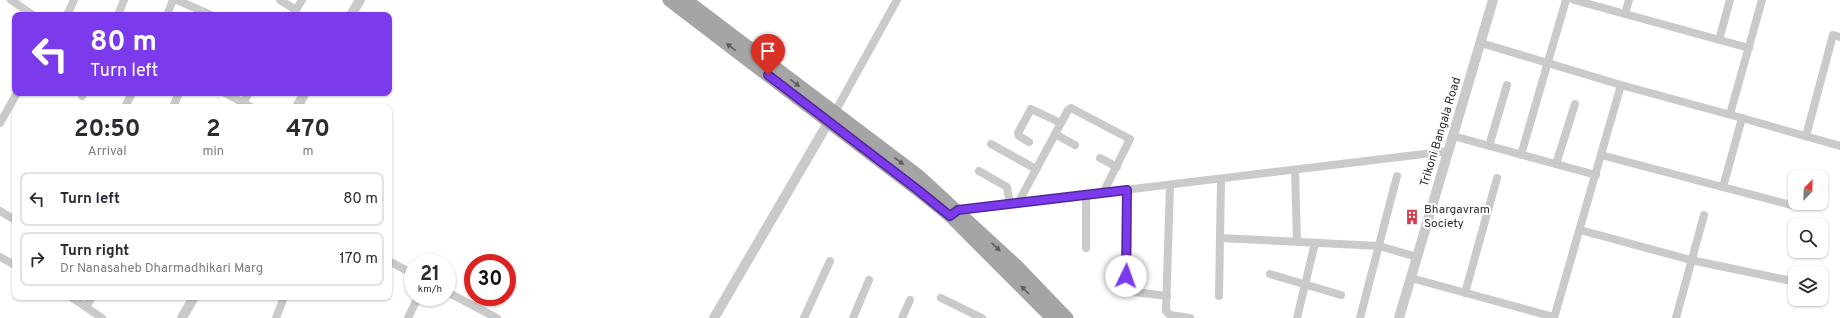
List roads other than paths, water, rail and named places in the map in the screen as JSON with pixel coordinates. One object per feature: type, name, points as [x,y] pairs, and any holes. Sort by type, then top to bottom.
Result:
[{"type":"main road","points":[[669,0],[832,117],[919,176],[1052,318]]},
{"type":"main road","points":[[686,0],[832,117]]},
{"type":"main road","points":[[954,214],[1017,266],[1067,318]]},
{"type":"street","points":[[11,0],[29,12]]},
{"type":"street","points":[[68,12],[74,0]]},
{"type":"street","points":[[119,12],[124,0]]},
{"type":"street","points":[[168,12],[173,0]]},
{"type":"street","points":[[177,0],[204,12]]},
{"type":"street","points":[[280,0],[295,12],[302,0]]},
{"type":"street","points":[[353,12],[360,0]]},
{"type":"street","points":[[714,318],[832,117],[897,0]]},
{"type":"street","name":"Trikoni Bangala Road","points":[[1399,318],[1493,0]]},
{"type":"street","points":[[1521,155],[1566,0]]},
{"type":"street","points":[[1574,0],[1600,3],[1625,14],[1749,48]]},
{"type":"street","points":[[1625,14],[1629,0]]},
{"type":"street","points":[[1719,40],[1730,0]]},
{"type":"street","points":[[1730,114],[1762,0]]},
{"type":"street","points":[[1806,136],[1833,35],[1840,37]]},
{"type":"street","points":[[1481,43],[1622,85],[1840,146]]},
{"type":"street","points":[[1489,146],[1507,85]]},
{"type":"street","points":[[1411,278],[1554,318],[1622,85]]},
{"type":"street","points":[[0,123],[15,96]]},
{"type":"street","points":[[229,96],[241,104]]},
{"type":"street","points":[[1556,164],[1574,104]]},
{"type":"street","points":[[1014,204],[1036,169],[1068,110],[1072,108],[1129,138],[1130,141],[1103,193]]},
{"type":"street","points":[[1029,142],[1018,133],[1031,109],[1061,122]]},
{"type":"street","points":[[1723,187],[1742,118]]},
{"type":"street","points":[[1055,134],[1075,145]]},
{"type":"street","points":[[1453,136],[1596,175]]},
{"type":"street","points":[[991,144],[1036,169]]},
{"type":"street","points":[[954,214],[1014,204],[1449,151]]},
{"type":"street","points":[[1601,155],[1788,204]]},
{"type":"street","points":[[1100,158],[1117,167]]},
{"type":"street","points":[[1295,170],[1297,242]]},
{"type":"street","points":[[979,171],[1007,186],[1014,204]]},
{"type":"street","points":[[1360,318],[1397,176]]},
{"type":"street","points":[[1465,293],[1497,178]]},
{"type":"street","points":[[1219,296],[1221,179]]},
{"type":"street","points":[[1170,185],[1167,313],[1190,318]]},
{"type":"street","points":[[1127,190],[1128,244],[1126,291],[1167,296]]},
{"type":"street","points":[[1086,195],[1086,248]]},
{"type":"street","points":[[0,211],[12,218]]},
{"type":"street","points":[[1676,318],[1704,215]]},
{"type":"street","points":[[1580,230],[1691,260],[1787,280]]},
{"type":"street","points":[[1220,238],[1379,246],[1417,257]]},
{"type":"street","points":[[1297,318],[1315,243]]},
{"type":"street","points":[[0,257],[12,263]]},
{"type":"street","points":[[804,318],[830,261]]},
{"type":"street","points":[[392,263],[404,269]]},
{"type":"street","points":[[1270,274],[1341,296]]},
{"type":"street","points":[[853,318],[869,280]]},
{"type":"street","points":[[456,297],[497,318]]},
{"type":"street","points":[[941,298],[982,318]]},
{"type":"street","points":[[76,300],[102,318]]},
{"type":"street","points":[[86,306],[90,300]]},
{"type":"street","points":[[182,318],[192,300]]},
{"type":"street","points":[[276,318],[283,300]]},
{"type":"street","points":[[902,318],[910,300]]},
{"type":"street","points":[[408,318],[414,306]]},
{"type":"place","name":"Bhargavram Society","points":[[1412,217]]}]
